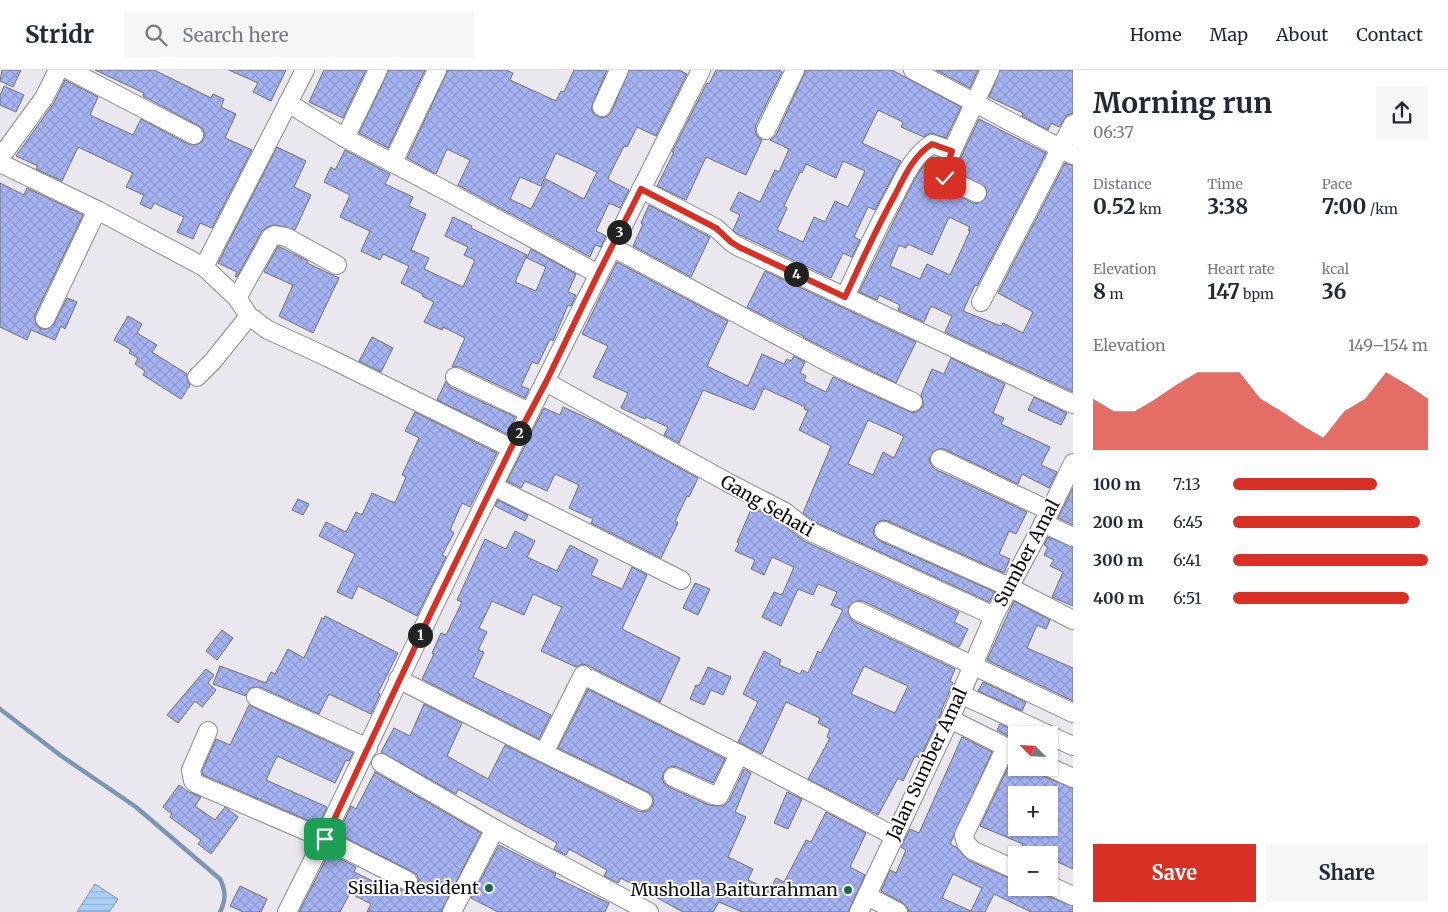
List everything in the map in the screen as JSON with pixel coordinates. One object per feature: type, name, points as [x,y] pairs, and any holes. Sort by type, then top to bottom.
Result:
[{"type":"street","points":[[0,158],[44,98],[58,70]]},
{"type":"street","points":[[69,70],[194,135]]},
{"type":"street","points":[[204,267],[305,70]]},
{"type":"street","points":[[345,138],[378,70]]},
{"type":"street","points":[[393,162],[437,70]]},
{"type":"street","points":[[602,107],[619,70]]},
{"type":"street","points":[[287,912],[325,839],[398,679],[492,486],[546,382],[701,70]]},
{"type":"street","points":[[766,130],[795,70]]},
{"type":"street","points":[[913,70],[1067,152]]},
{"type":"street","points":[[977,193],[945,178],[944,175],[952,151],[990,70]]},
{"type":"street","points":[[288,103],[345,138],[393,162],[598,274]]},
{"type":"street","points":[[981,302],[1067,152],[1073,124]]},
{"type":"street","points":[[845,297],[879,223],[912,164],[924,149],[932,144],[952,151]]},
{"type":"street","points":[[0,163],[97,210],[204,267],[237,298],[249,316],[268,330],[511,448]]},
{"type":"street","points":[[641,189],[716,228],[739,247],[1073,404]]},
{"type":"street","points":[[45,319],[97,210]]},
{"type":"street","points":[[237,298],[271,237],[275,235],[286,237],[336,265]]},
{"type":"street","points":[[612,247],[830,364],[913,402]]},
{"type":"street","points":[[197,377],[213,361],[249,316]]},
{"type":"street","points":[[455,376],[529,412]]},
{"type":"street","name":"Gang Sehati","points":[[546,382],[784,512],[809,532],[994,616]]},
{"type":"street","points":[[940,459],[1046,517],[1073,537]]},
{"type":"street","name":"Sumber Amal","points":[[994,616],[1073,462]]},
{"type":"street","points":[[492,486],[681,580]]},
{"type":"street","points":[[884,531],[1009,587],[1073,620]]},
{"type":"street","points":[[858,611],[1073,713]]},
{"type":"street","name":"Jalan Sumber Amal","points":[[863,904],[950,719],[994,616]]},
{"type":"street","points":[[544,753],[587,677],[739,754],[894,836]]},
{"type":"street","points":[[398,679],[643,801]]},
{"type":"street","points":[[960,694],[1073,746]]},
{"type":"street","points":[[256,697],[368,748]]},
{"type":"street","points":[[950,719],[1008,748]]},
{"type":"street","points":[[208,731],[191,770],[193,781],[325,839],[408,881]]},
{"type":"street","points":[[673,777],[719,796],[739,754]]},
{"type":"street","points":[[1008,754],[964,834],[966,844],[972,850],[1008,866]]},
{"type":"street","points":[[381,763],[495,829],[649,912]]},
{"type":"street","points":[[1058,771],[1073,778]]},
{"type":"street","points":[[455,911],[495,829]]},
{"type":"street","points":[[1058,889],[1073,896]]},
{"type":"street","points":[[863,904],[898,912]]},
{"type":"water","points":[[95,884],[118,899],[109,912],[77,912]]},
{"type":"building","points":[[2,70],[21,70],[13,87],[0,81]]},
{"type":"building","points":[[95,70],[154,70],[211,98],[213,94],[224,99],[221,107],[236,114],[225,138],[252,150],[212,228],[200,223],[193,239],[177,232],[184,217],[154,203],[151,209],[140,204],[144,195],[126,187],[133,173],[78,147],[62,181],[36,169],[38,166],[16,156],[54,103],[65,80],[98,97],[90,115],[133,135],[141,119],[190,145],[199,144],[203,140],[205,134],[199,126],[143,96],[144,93]]},
{"type":"building","points":[[229,70],[286,70],[271,101],[253,92],[258,83]]},
{"type":"building","points":[[324,70],[366,70],[343,118],[309,102]]},
{"type":"building","points":[[389,70],[425,70],[388,148],[359,133]]},
{"type":"building","points":[[448,70],[506,70],[513,73],[510,80],[556,101],[561,91],[564,92],[574,70],[607,70],[591,108],[594,114],[602,118],[608,116],[612,111],[629,70],[679,70],[687,74],[656,136],[637,127],[627,147],[624,146],[608,178],[629,190],[620,208],[609,203],[596,231],[606,236],[601,247],[595,245],[590,257],[458,185],[470,160],[447,149],[436,174],[407,158]],"holes":[[[556,153],[597,172],[584,199],[546,179],[531,209],[510,199],[520,177],[541,186]]]},
{"type":"building","points":[[716,70],[779,70],[782,72],[756,125],[757,136],[762,140],[746,175],[706,157],[686,200],[657,186],[707,83],[709,84]]},
{"type":"building","points":[[806,70],[892,70],[961,107],[946,138],[931,133],[924,137],[901,127],[903,122],[878,110],[862,143],[901,161],[875,210],[868,207],[854,237],[860,240],[852,257],[843,253],[831,278],[733,230],[740,215],[730,210],[739,192],[760,202],[775,170],[779,172],[789,149],[770,140],[776,135]],"holes":[[[843,161],[865,171],[848,207],[835,201],[825,222],[814,217],[803,242],[777,230],[787,208],[784,206],[800,172],[802,173],[806,164],[836,178]]]},
{"type":"building","points":[[936,70],[978,70],[970,88]]},
{"type":"building","points":[[1000,70],[1073,70],[1073,113],[1067,115],[1059,127],[1051,123],[1048,130],[1022,116],[1023,113],[989,97]]},
{"type":"building","points":[[4,86],[24,95],[16,112],[0,105],[0,96]]},
{"type":"building","points":[[979,119],[1046,153],[963,311],[1001,326],[1003,323],[1023,333],[1033,312],[998,293],[1065,163],[1073,166],[1073,392],[945,332],[952,316],[931,306],[924,322],[898,310],[900,305],[879,295],[877,300],[859,292],[912,184],[923,166],[932,157],[939,158],[934,172],[937,185],[973,203],[978,203],[986,198],[987,192],[985,187],[956,172]],"holes":[[[949,217],[970,227],[968,230],[970,231],[950,275],[927,264],[920,279],[890,266],[899,245],[906,248],[908,244],[932,255]]]},
{"type":"building","points":[[277,147],[306,161],[294,187],[311,195],[295,230],[276,225],[262,231],[237,277],[235,276],[237,272],[218,263]]},
{"type":"building","points":[[345,150],[390,174],[385,184],[413,197],[409,206],[426,214],[411,250],[429,258],[424,269],[463,287],[475,260],[464,255],[468,247],[445,236],[453,217],[472,226],[471,228],[527,255],[515,282],[536,291],[546,267],[527,258],[531,249],[576,274],[568,292],[576,295],[571,306],[568,305],[553,341],[550,339],[538,364],[532,362],[521,386],[529,389],[525,398],[460,367],[452,367],[465,338],[443,327],[442,330],[424,322],[434,302],[401,283],[409,266],[383,254],[380,260],[361,251],[370,231],[340,217],[350,195],[324,182],[331,167],[335,170]]},
{"type":"building","points":[[0,183],[24,195],[27,188],[83,215],[35,315],[37,325],[41,329],[46,329],[54,324],[67,298],[77,302],[65,329],[61,326],[55,340],[31,330],[27,340],[0,327]]},
{"type":"building","points":[[649,205],[710,237],[691,277],[633,246]]},
{"type":"building","points":[[278,246],[308,261],[307,263],[339,278],[313,333],[279,316],[293,285],[264,272]]},
{"type":"building","points":[[617,262],[728,321],[707,366],[748,386],[762,354],[784,364],[787,359],[791,361],[794,356],[805,362],[800,373],[806,376],[804,381],[826,392],[833,377],[913,413],[923,406],[921,395],[932,369],[944,374],[951,358],[1005,384],[993,413],[1004,418],[1001,424],[1050,447],[1041,465],[1057,472],[1049,488],[1022,474],[1018,484],[944,449],[934,451],[929,459],[935,469],[1027,512],[1016,534],[1009,531],[999,554],[1010,559],[1004,573],[888,521],[883,520],[875,526],[873,532],[880,541],[995,592],[989,602],[815,522],[803,513],[831,446],[799,430],[808,410],[804,409],[805,407],[764,388],[754,410],[703,390],[679,443],[664,435],[668,427],[621,408],[628,393],[593,377],[608,346],[582,334]],"holes":[[[868,420],[904,436],[894,458],[883,452],[873,475],[848,464]]]},
{"type":"building","points":[[765,271],[916,342],[896,383],[747,307]]},
{"type":"building","points":[[128,316],[142,324],[137,333],[157,345],[152,352],[187,374],[187,380],[190,385],[181,399],[143,375],[145,371],[135,364],[138,358],[129,353],[131,350],[114,340]]},
{"type":"building","points":[[372,337],[393,348],[381,372],[359,361]]},
{"type":"building","points":[[446,381],[450,387],[515,417],[507,434],[437,400]]},
{"type":"building","points":[[1034,397],[1067,413],[1061,425],[1028,410]]},
{"type":"building","points":[[563,407],[596,422],[698,478],[675,521],[678,523],[661,558],[591,523],[593,519],[569,508],[579,485],[555,474],[547,491],[525,481],[521,488],[507,481],[544,408],[560,415]]},
{"type":"building","points":[[415,412],[497,453],[470,507],[462,503],[450,530],[454,533],[442,555],[446,557],[417,616],[358,586],[352,599],[337,592],[355,554],[319,536],[326,522],[346,532],[356,512],[362,515],[372,493],[395,503],[406,477],[402,475],[419,438],[405,431]]},
{"type":"building","points":[[1073,488],[1073,525],[1058,518]]},
{"type":"building","points":[[298,499],[309,504],[303,515],[292,510]]},
{"type":"building","points":[[498,500],[528,515],[525,521],[495,506]]},
{"type":"building","points":[[752,507],[779,521],[804,541],[959,612],[954,622],[968,629],[959,647],[863,601],[857,601],[849,606],[848,612],[853,621],[955,669],[950,681],[953,683],[942,711],[920,758],[915,756],[903,781],[898,778],[878,815],[808,779],[830,738],[827,737],[830,729],[818,723],[820,718],[786,702],[762,754],[738,742],[758,702],[743,694],[764,651],[781,660],[779,665],[800,674],[802,670],[808,673],[818,651],[821,653],[843,610],[831,605],[837,592],[818,584],[813,595],[798,589],[781,626],[762,617],[774,592],[782,595],[794,567],[772,557],[764,575],[751,569],[755,560],[735,551],[739,543],[737,542]],"holes":[[[864,666],[908,686],[895,713],[851,694]]]},
{"type":"building","points":[[515,531],[535,541],[527,557],[557,571],[570,545],[598,560],[591,575],[622,589],[632,567],[647,575],[622,629],[680,658],[660,702],[587,665],[582,664],[576,667],[541,651],[562,607],[533,594],[524,615],[492,601],[479,628],[487,632],[478,650],[484,652],[473,677],[551,715],[539,739],[422,679],[434,654],[432,653],[441,633],[446,635],[462,602],[457,600],[485,539],[506,549]]},
{"type":"building","points":[[1048,537],[1073,547],[1073,606],[1052,597],[1063,572],[1050,566],[1054,560],[1044,555],[1048,547],[1044,545]]},
{"type":"building","points":[[695,583],[710,589],[698,615],[683,608]]},
{"type":"building","points":[[1014,601],[1050,620],[1046,629],[1037,625],[1027,648],[1073,668],[1073,701],[987,660]]},
{"type":"building","points":[[325,616],[398,653],[378,693],[380,694],[371,714],[329,694],[319,714],[260,687],[250,688],[246,696],[213,684],[220,666],[266,683],[271,672],[275,674],[288,649],[304,658],[322,618],[324,619]]},
{"type":"building","points":[[222,630],[233,638],[217,660],[206,651]]},
{"type":"building","points":[[708,667],[731,677],[723,695],[711,690],[704,705],[690,699],[696,685],[699,686]]},
{"type":"building","points":[[206,669],[214,675],[208,683],[216,690],[202,707],[195,701],[178,723],[167,715]]},
{"type":"building","points":[[983,682],[1026,702],[1022,711],[978,691]]},
{"type":"building","points":[[588,689],[725,759],[713,783],[677,767],[667,768],[662,778],[669,787],[709,805],[723,806],[729,801],[744,769],[751,773],[735,812],[746,817],[728,857],[753,869],[748,880],[770,890],[776,878],[784,882],[806,840],[811,842],[826,812],[866,833],[850,867],[865,875],[848,912],[742,912],[719,902],[713,912],[683,912],[621,878],[618,883],[604,876],[607,870],[569,849],[566,855],[554,849],[557,843],[458,789],[456,794],[381,752],[394,728],[410,736],[424,704],[462,723],[447,756],[488,779],[505,745],[638,811],[649,810],[654,801],[652,795],[648,792],[558,748]]},
{"type":"building","points":[[249,705],[353,753],[349,761],[346,760],[335,783],[277,756],[266,780],[327,807],[319,825],[203,775],[202,771],[216,739],[230,745]]},
{"type":"building","points":[[1000,724],[1008,728],[1008,736],[997,730]]},
{"type":"building","points":[[962,737],[992,752],[950,844],[956,847],[968,860],[1008,878],[1008,896],[1048,896],[1073,906],[1073,912],[1031,912],[994,894],[985,912],[909,912],[903,903],[881,891],[890,870],[896,873],[906,850],[901,847],[910,829],[919,833]],"holes":[[[953,874],[982,888],[971,911],[942,898]]]},
{"type":"building","points":[[1008,767],[1008,776],[1044,776],[1073,788],[1073,869],[1058,862],[1058,846],[1022,846],[1023,844],[980,826]]},
{"type":"building","points":[[375,772],[481,833],[441,912],[367,912],[371,904],[350,893],[340,912],[299,912],[329,853],[356,867],[354,872],[381,885],[383,880],[408,892],[417,886],[419,880],[413,872],[338,834],[351,806],[356,809]]},
{"type":"building","points":[[179,785],[201,797],[195,806],[215,820],[225,807],[238,817],[211,854],[198,844],[201,840],[170,817],[172,814],[163,807]]},
{"type":"building","points":[[787,792],[802,799],[788,829],[774,823]]},
{"type":"building","points":[[499,845],[556,874],[554,877],[609,903],[605,912],[498,912],[471,898]]},
{"type":"building","points":[[240,886],[267,899],[261,912],[243,912],[230,906]]},
{"type":"waterway","points":[[0,709],[60,755],[136,807],[220,879],[225,896],[220,912]]},
{"type":"place","name":"Sisilia Resident","points":[[489,888]]},
{"type":"place","name":"Musholla Baiturrahman","points":[[848,890]]},
{"type":"route","points":[[325,839],[398,679],[641,189],[716,228],[739,247],[845,297],[879,223],[912,164],[924,149],[932,144],[952,151],[944,175],[945,178]]}]
